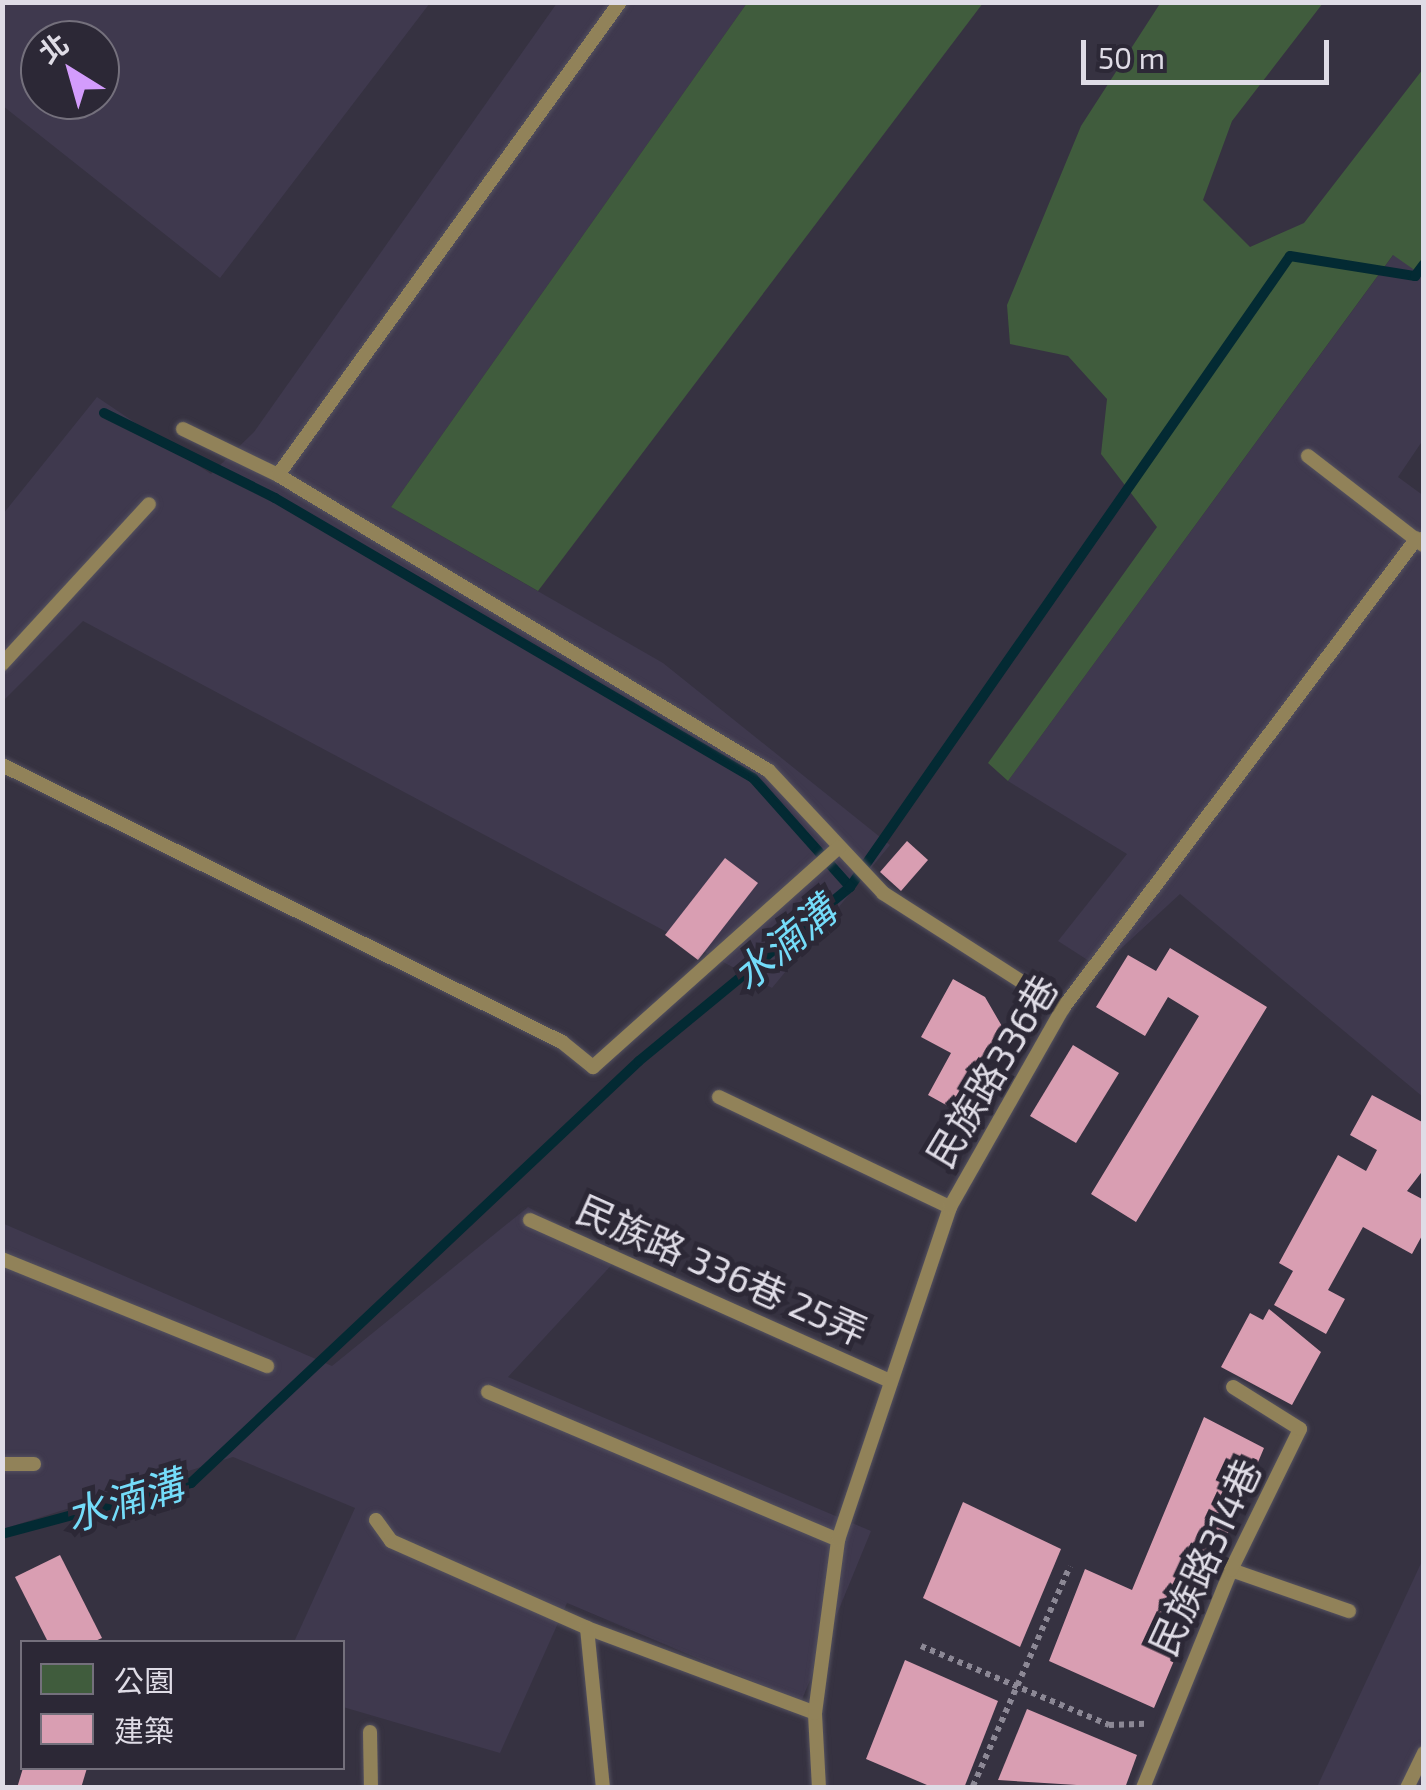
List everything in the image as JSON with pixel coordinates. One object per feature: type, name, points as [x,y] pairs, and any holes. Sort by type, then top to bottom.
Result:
[{"type":"lane","points":[[278,474],[620,2]]},
{"type":"lane","points":[[183,429],[278,474],[770,770],[882,892],[1063,1008]]},
{"type":"lane","points":[[1308,456],[1420,542]]},
{"type":"lane","points":[[2,664],[150,504]]},
{"type":"lane","name":"民族路336巷","points":[[819,1788],[815,1713],[838,1540],[888,1380],[950,1207],[1063,1008],[1420,542]]},
{"type":"lane","points":[[2,765],[562,1042],[593,1067],[838,848]]},
{"type":"lane","points":[[719,1097],[950,1207]]},
{"type":"lane","name":"民族路 336巷 25弄","points":[[530,1220],[888,1380]]},
{"type":"lane","points":[[2,1260],[267,1366]]},
{"type":"lane","name":"民族路314巷","points":[[1143,1788],[1162,1732],[1230,1570],[1300,1429],[1233,1387]]},
{"type":"lane","points":[[488,1392],[838,1540]]},
{"type":"lane","points":[[2,1464],[34,1464]]},
{"type":"lane","points":[[376,1520],[392,1541],[587,1628],[815,1713]]},
{"type":"lane","points":[[1230,1570],[1349,1611]]},
{"type":"lane","points":[[587,1628],[603,1788]]},
{"type":"lane","points":[[370,1732],[371,1788]]},
{"type":"lane","points":[[1407,1788],[1424,1752]]},
{"type":"path","points":[[973,1786],[1070,1566]]},
{"type":"path","points":[[921,1646],[1016,1682],[1109,1725],[1125,1718],[1162,1732]]},
{"type":"shaded area","points":[[3,2],[430,3],[220,278],[21,120],[120,120],[120,20],[20,20],[20,119],[3,106]]},
{"type":"shaded area","points":[[557,3],[747,3],[391,507],[663,663],[890,845],[772,988],[83,621],[3,701],[3,514],[97,397],[211,474],[254,432]]},
{"type":"shaded area","points":[[1394,254],[1423,276],[1423,440],[1398,477],[1424,496],[1423,1097],[1180,894],[1100,968],[1058,941],[1127,854],[1008,781]]},
{"type":"shaded area","points":[[528,1207],[618,1258],[508,1377],[871,1531],[801,1702],[567,1603],[500,1753],[345,1708],[345,1640],[295,1640],[355,1508],[233,1457],[3,1529],[2,1223],[332,1366]]},
{"type":"shaded area","points":[[1423,1559],[1423,1787],[1317,1787]]},
{"type":"green space","points":[[1161,2],[1323,3],[1232,121],[1203,200],[1250,247],[1304,223],[1423,69],[1423,276],[1393,255],[1008,781],[988,763],[1157,527],[1101,454],[1107,399],[1068,356],[1010,344],[1007,305],[1081,126]]},
{"type":"green space","points":[[747,3],[983,3],[538,591],[391,507]]},
{"type":"building","points":[[907,841],[928,860],[901,891],[880,872]]},
{"type":"building","points":[[725,858],[758,883],[698,960],[665,935]]},
{"type":"building","points":[[1170,948],[1267,1007],[1136,1222],[1091,1194],[1199,1016],[1168,997],[1145,1036],[1096,1007],[1128,955],[1156,971]]},
{"type":"building","points":[[953,979],[985,997],[1003,1028],[957,1111],[928,1095],[951,1053],[921,1037]]},
{"type":"building","points":[[1073,1045],[1119,1073],[1076,1143],[1030,1116]]},
{"type":"building","points":[[1372,1095],[1424,1123],[1424,1169],[1407,1191],[1424,1200],[1424,1232],[1412,1254],[1363,1227],[1328,1290],[1345,1299],[1326,1334],[1274,1305],[1293,1271],[1279,1263],[1338,1155],[1366,1171],[1377,1150],[1350,1135]]},
{"type":"building","points":[[1269,1309],[1321,1352],[1292,1405],[1221,1367],[1250,1313],[1263,1320]]},
{"type":"building","points":[[1204,1417],[1264,1448],[1154,1708],[1049,1661],[1085,1569],[1132,1590]]},
{"type":"building","points":[[963,1502],[1061,1549],[1020,1647],[923,1598]]},
{"type":"building","points":[[60,1555],[102,1638],[47,1640],[15,1577]]},
{"type":"building","points":[[905,1660],[998,1701],[964,1788],[934,1788],[866,1759]]},
{"type":"building","points":[[1027,1709],[1137,1755],[1125,1788],[998,1780]]},
{"type":"building","points":[[22,1770],[86,1770],[81,1788],[17,1788]]},
{"type":"waterway","name":"水湳溝","points":[[2,1534],[191,1483],[639,1061],[850,887],[1290,256],[1415,276],[1424,264]]},
{"type":"waterway","points":[[104,413],[275,498],[753,778],[850,887]]}]
